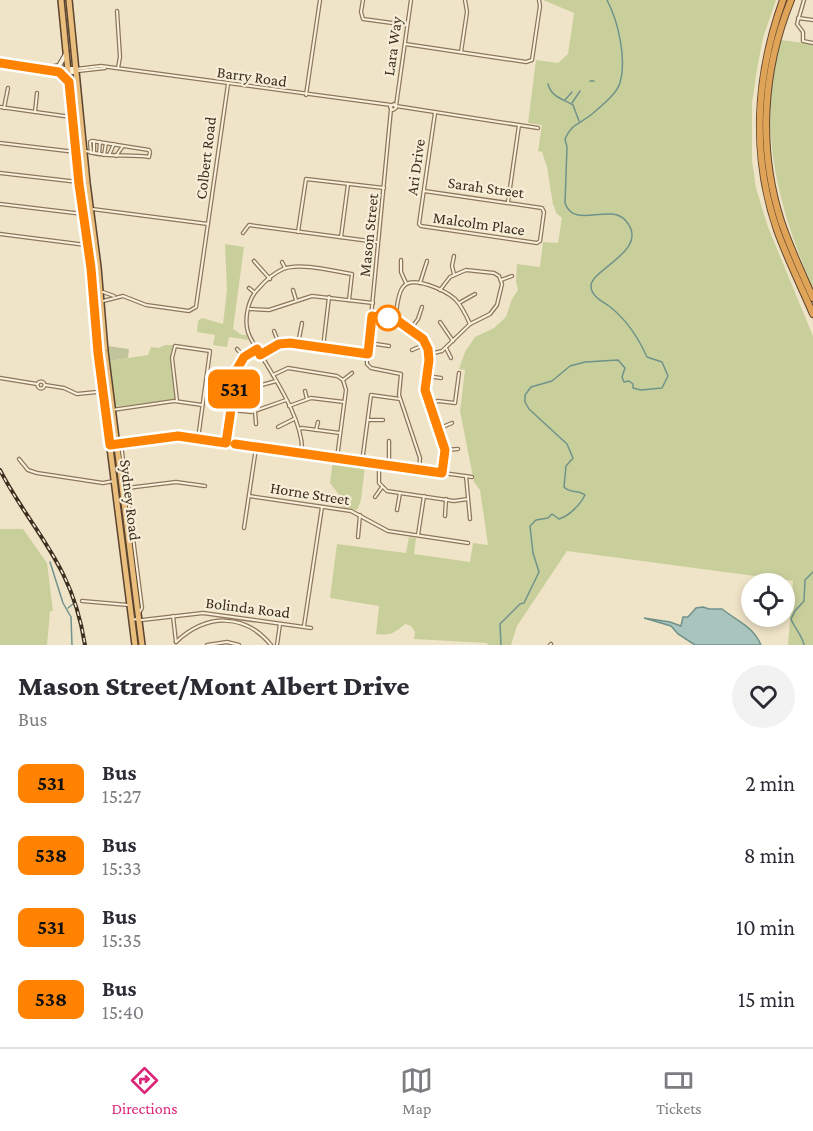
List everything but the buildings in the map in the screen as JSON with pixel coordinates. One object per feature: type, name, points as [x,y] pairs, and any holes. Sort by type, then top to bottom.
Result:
[{"type":"highway","name":"Sydney Road","points":[[61,0],[79,184],[88,245],[101,303],[112,410],[133,551],[142,645]]},
{"type":"highway","name":"Sydney Road","points":[[69,0],[91,209],[97,292],[100,390],[118,448],[114,480],[135,645]]},
{"type":"highway","points":[[783,0],[764,68],[760,106],[760,148],[764,180],[774,221],[813,314]]},
{"type":"highway","points":[[790,0],[771,64],[766,106],[767,144],[771,182],[782,222],[813,298]]},
{"type":"main road","points":[[41,69],[59,66],[66,52]]},
{"type":"main road","name":"Barry Road","points":[[0,63],[59,72],[77,70]]},
{"type":"main road","name":"Barry Road","points":[[48,70],[68,71]]},
{"type":"main road","points":[[59,72],[69,82]]},
{"type":"street","points":[[306,95],[320,0]]},
{"type":"street","points":[[363,0],[363,19],[407,25]]},
{"type":"street","name":"Lara Way","points":[[393,107],[411,0]]},
{"type":"street","points":[[461,52],[467,12],[465,0]]},
{"type":"street","points":[[405,44],[526,62],[532,60],[539,0]]},
{"type":"street","points":[[804,0],[798,24],[803,32],[803,41],[813,43]]},
{"type":"street","points":[[117,11],[120,57],[118,69]]},
{"type":"street","points":[[798,18],[813,20]]},
{"type":"street","name":"Barry Road","points":[[77,70],[98,66],[538,128]]},
{"type":"street","name":"Barry Road","points":[[77,70],[110,68]]},
{"type":"street","name":"Colbert Road","points":[[117,296],[125,296],[146,305],[189,311],[194,310],[197,305],[227,84]]},
{"type":"street","points":[[4,108],[8,88]]},
{"type":"street","points":[[36,112],[37,93]]},
{"type":"street","points":[[0,107],[73,117]]},
{"type":"street","name":"Mason Street","points":[[368,354],[377,242],[393,107]]},
{"type":"street","name":"Ari Drive","points":[[419,224],[435,113]]},
{"type":"street","points":[[508,202],[519,125]]},
{"type":"street","points":[[0,143],[109,156],[150,156],[149,150],[94,141],[90,142],[93,153]]},
{"type":"street","points":[[99,154],[100,142]]},
{"type":"street","points":[[104,155],[106,143]]},
{"type":"street","points":[[109,156],[114,144]]},
{"type":"street","points":[[116,156],[123,146]]},
{"type":"street","points":[[125,155],[128,147]]},
{"type":"street","points":[[0,173],[79,184],[87,183]]},
{"type":"street","points":[[298,232],[306,179],[384,189]]},
{"type":"street","points":[[341,237],[348,184]]},
{"type":"street","name":"Sarah Street","points":[[424,190],[544,209]]},
{"type":"street","points":[[0,204],[84,214]]},
{"type":"street","points":[[91,209],[208,224]]},
{"type":"street","name":"Malcolm Place","points":[[419,224],[537,243],[540,241],[544,209]]},
{"type":"street","points":[[243,233],[249,225],[377,242]]},
{"type":"street","points":[[0,234],[88,245]]},
{"type":"street","points":[[454,256],[452,266],[454,274]]},
{"type":"street","points":[[401,260],[401,272],[406,284]]},
{"type":"street","points":[[254,261],[270,279]]},
{"type":"street","points":[[420,283],[427,261]]},
{"type":"street","points":[[282,262],[285,268]]},
{"type":"street","points":[[302,453],[303,444],[289,406],[247,328],[248,308],[254,292],[285,268],[302,267],[352,274],[349,300]]},
{"type":"street","points":[[429,354],[447,348],[470,324],[495,310],[501,280],[494,273],[469,270],[454,274],[440,290]]},
{"type":"street","points":[[501,280],[512,276]]},
{"type":"street","points":[[395,320],[401,289],[406,284],[420,283],[432,286],[452,297],[470,324]]},
{"type":"street","points":[[249,288],[254,292]]},
{"type":"street","points":[[293,290],[296,300]]},
{"type":"street","points":[[97,292],[117,296]]},
{"type":"street","points":[[458,303],[475,294]]},
{"type":"street","points":[[101,303],[117,296]]},
{"type":"street","points":[[248,308],[264,310],[312,296],[373,303]]},
{"type":"street","points":[[323,348],[329,297]]},
{"type":"street","points":[[448,302],[452,297]]},
{"type":"street","points":[[411,330],[422,307]]},
{"type":"street","points":[[372,316],[395,320],[411,330],[426,344],[429,354],[425,390],[445,450],[442,473]]},
{"type":"street","points":[[440,322],[453,341]]},
{"type":"street","points":[[298,344],[302,323]]},
{"type":"street","points":[[274,331],[279,344]]},
{"type":"street","points":[[369,343],[389,346]]},
{"type":"street","points":[[260,355],[279,344],[298,344],[368,354],[367,364],[371,368],[401,374],[400,399],[420,458],[419,470]]},
{"type":"street","points":[[412,350],[426,344]]},
{"type":"street","points":[[177,401],[172,358],[175,346],[210,351],[198,439]]},
{"type":"street","points":[[447,348],[451,358]]},
{"type":"street","points":[[237,349],[244,357]]},
{"type":"street","points":[[226,443],[236,372],[244,357],[257,349]]},
{"type":"street","points":[[273,375],[288,368],[337,376],[343,380],[346,390],[337,459]]},
{"type":"street","points":[[343,380],[352,373]]},
{"type":"street","points":[[429,404],[438,401],[454,403],[459,373]]},
{"type":"street","points":[[427,376],[441,378]]},
{"type":"street","points":[[0,378],[37,384],[41,388],[45,386],[64,388],[77,394],[100,390]]},
{"type":"street","points":[[258,386],[276,381]]},
{"type":"street","points":[[305,391],[307,399]]},
{"type":"street","points":[[362,462],[371,395],[400,399]]},
{"type":"street","points":[[289,406],[307,399],[345,402]]},
{"type":"street","points":[[231,410],[255,411],[286,400]]},
{"type":"street","points":[[112,410],[177,401],[203,405]]},
{"type":"street","points":[[255,411],[256,424]]},
{"type":"street","points":[[278,427],[294,419]]},
{"type":"street","points":[[368,420],[383,420]]},
{"type":"street","points":[[316,430],[318,422]]},
{"type":"street","points":[[438,429],[452,423]]},
{"type":"street","points":[[298,429],[340,433]]},
{"type":"street","points":[[118,448],[178,436],[471,477]]},
{"type":"street","points":[[389,441],[389,465]]},
{"type":"street","points":[[244,528],[256,447]]},
{"type":"street","points":[[445,450],[458,449]]},
{"type":"street","points":[[19,459],[32,472],[103,483],[110,483],[114,480]]},
{"type":"street","points":[[379,464],[377,478],[387,491],[456,501],[468,499]]},
{"type":"street","points":[[466,476],[471,519]]},
{"type":"street","points":[[124,488],[176,482],[205,486]]},
{"type":"street","points":[[103,483],[112,486],[116,492]]},
{"type":"street","points":[[375,497],[382,487]]},
{"type":"street","points":[[397,510],[400,493]]},
{"type":"street","name":"Horne Street","points":[[249,496],[351,511],[388,531],[468,543]]},
{"type":"street","points":[[418,536],[424,496]]},
{"type":"street","points":[[445,516],[446,500]]},
{"type":"street","points":[[304,626],[322,507]]},
{"type":"street","points":[[358,537],[360,515]]},
{"type":"street","points":[[82,601],[130,605]]},
{"type":"street","name":"Bolinda Road","points":[[132,619],[203,612],[311,627]]},
{"type":"street","points":[[173,616],[176,642],[180,645]]},
{"type":"street","points":[[176,642],[201,624],[235,621],[251,627],[265,637],[271,645]]},
{"type":"street","points":[[277,645],[280,623]]},
{"type":"street","points":[[207,645],[227,642],[239,645]]},
{"type":"green space","points":[[543,0],[776,0],[763,38],[757,69],[752,103],[752,160],[756,188],[768,227],[813,336],[813,645],[788,645],[789,627],[795,627],[795,573],[741,574],[567,551],[517,626],[511,645],[414,639],[415,632],[411,626],[405,624],[392,633],[376,634],[379,606],[330,598],[337,544],[406,553],[409,537],[416,538],[414,554],[470,562],[473,543],[488,545],[480,490],[474,482],[460,411],[465,370],[459,369],[465,352],[475,337],[494,328],[506,317],[512,299],[518,290],[517,264],[540,267],[543,242],[558,243],[562,218],[556,213],[553,205],[547,167],[542,152],[538,151],[542,125],[528,123],[536,60],[558,63],[568,54],[574,13]]},
{"type":"green space","points":[[781,40],[813,44],[813,288],[790,228],[774,167],[771,104],[774,72]]},
{"type":"green space","points":[[84,187],[94,244],[96,287],[86,216]]},
{"type":"green space","points":[[225,244],[244,247],[233,329],[246,335],[249,340],[229,337],[227,347],[213,345],[215,335],[197,332],[198,321],[202,318],[223,324],[227,290]]},
{"type":"green space","points":[[97,295],[114,440],[113,442],[101,362]]},
{"type":"green space","points":[[173,345],[170,360],[175,399],[115,407],[109,361],[148,355],[151,347],[159,348]]},
{"type":"green space","points":[[107,346],[129,349],[128,358],[109,361]]},
{"type":"green space","points":[[333,460],[365,465],[361,500],[357,510],[342,507],[343,500],[330,483]]},
{"type":"green space","points":[[0,529],[23,529],[47,563],[53,611],[50,611],[47,645],[0,645]]},
{"type":"water","points":[[696,608],[722,609],[741,622],[741,627],[749,628],[761,645],[695,645],[678,634],[671,626],[644,618],[681,626],[683,617],[688,617]]},
{"type":"waterway","points":[[501,645],[500,624],[520,604],[524,603],[539,572],[533,553],[530,526],[536,520],[548,518],[552,514],[559,519],[567,515],[585,495],[564,487],[566,466],[573,458],[567,444],[529,409],[525,402],[525,395],[531,387],[552,381],[570,366],[585,362],[618,360],[625,368],[622,377],[624,382],[629,381],[633,384],[633,388],[641,390],[662,388],[668,376],[662,362],[647,357],[626,323],[591,290],[594,280],[600,273],[626,250],[631,241],[632,231],[626,221],[619,216],[611,214],[576,215],[565,203],[567,147],[565,139],[574,127],[608,100],[620,83],[622,52],[615,18],[607,0]]},
{"type":"waterway","points":[[548,84],[555,95],[573,105],[579,121]]},
{"type":"waterway","points":[[572,103],[580,91]]},
{"type":"waterway","points":[[565,100],[572,92]]},
{"type":"waterway","points":[[50,562],[63,603],[71,617],[72,645]]},
{"type":"waterway","points":[[804,645],[791,619],[804,601],[805,580],[813,572]]},
{"type":"waterway","points":[[68,608],[73,604]]},
{"type":"railway","points":[[0,470],[63,574],[77,608],[85,645]]},
{"type":"bus line","name":"531","points":[[0,63],[59,72],[69,82],[110,445],[178,436],[226,443],[237,369],[244,357],[257,349],[260,355],[274,346],[290,343],[368,354],[372,316],[398,321],[423,339],[426,344],[429,360],[425,390],[445,450],[442,473],[235,444]]}]
